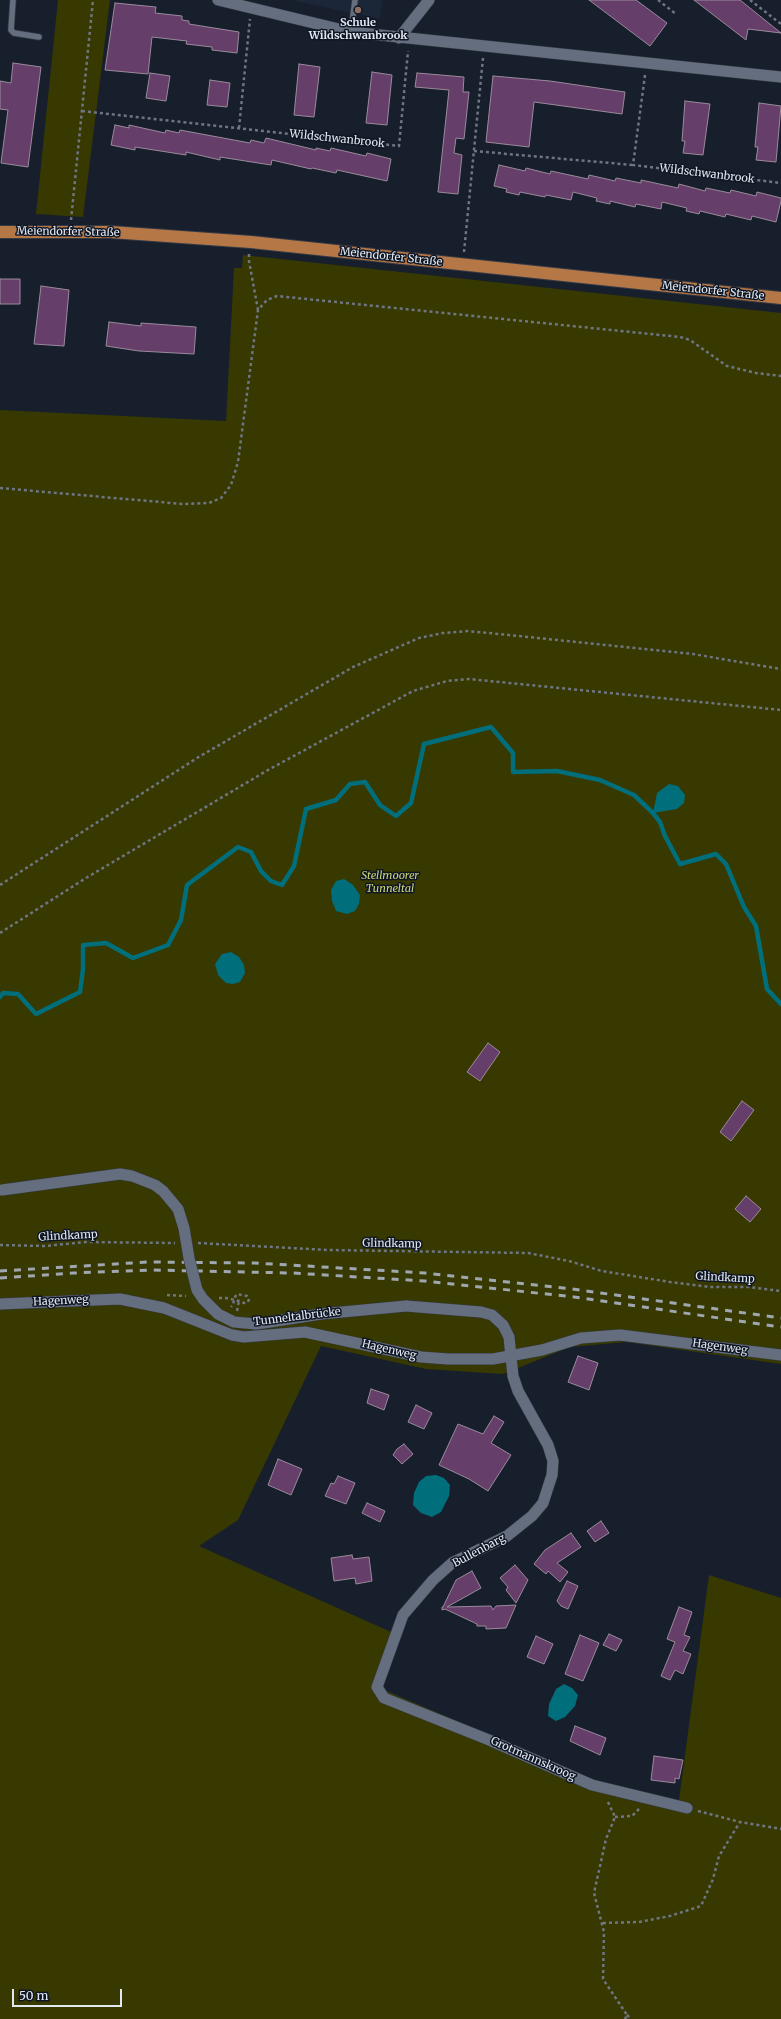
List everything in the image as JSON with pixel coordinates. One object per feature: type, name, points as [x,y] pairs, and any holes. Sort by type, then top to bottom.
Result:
[{"type":"main road","name":"Meiendorfer Straße","points":[[0,232],[111,232],[251,242],[781,298]]},
{"type":"street","points":[[218,0],[351,32],[781,77]]},
{"type":"street","points":[[404,38],[428,0]]},
{"type":"street","name":"Tunneltalbrücke","points":[[1,1190],[120,1174],[138,1178],[155,1185],[178,1209],[184,1228],[189,1258],[197,1290],[203,1299],[218,1314],[234,1322],[263,1323],[321,1314],[406,1306],[467,1310],[492,1315],[507,1330],[511,1356]]},
{"type":"street","name":"Hagenweg","points":[[0,1304],[120,1299],[164,1308],[232,1335],[244,1337],[305,1332],[421,1357],[470,1360],[493,1359],[542,1350],[581,1338],[620,1335],[781,1355]]},
{"type":"street","name":"Bullenbarg","points":[[384,1698],[377,1687],[402,1615],[433,1580],[452,1563],[507,1536],[532,1516],[543,1503],[552,1475],[553,1461],[548,1445],[518,1390],[513,1376],[511,1356]]},
{"type":"street","name":"Grotmannskroog","points":[[384,1698],[489,1740],[592,1785],[687,1808]]},
{"type":"lane","points":[[13,0],[11,30],[14,33],[39,37]]},
{"type":"lane","points":[[351,32],[355,0]]},
{"type":"path","points":[[70,232],[93,0]]},
{"type":"path","points":[[658,0],[676,14]]},
{"type":"path","points":[[750,0],[781,24]]},
{"type":"path","points":[[239,128],[251,8]]},
{"type":"path","name":"Wildschwanbrook","points":[[82,111],[398,146],[404,38]]},
{"type":"path","points":[[463,265],[484,46]]},
{"type":"path","points":[[633,165],[646,62]]},
{"type":"path","name":"Wildschwanbrook","points":[[474,151],[633,165],[781,183]]},
{"type":"path","points":[[0,488],[183,504],[209,503],[221,498],[231,485],[238,462],[258,310],[249,253]]},
{"type":"path","points":[[258,310],[267,300],[277,296],[680,337],[690,340],[727,366],[756,373],[781,376]]},
{"type":"path","points":[[0,885],[197,758],[353,667],[419,638],[467,631],[693,654],[781,669]]},
{"type":"path","points":[[0,934],[86,878],[268,770],[413,691],[447,681],[469,679],[781,710]]},
{"type":"path","name":"Glindkamp","points":[[0,1245],[45,1246],[86,1242],[178,1243]]},
{"type":"path","name":"Glindkamp","points":[[194,1243],[328,1250],[528,1253],[569,1261],[602,1271],[676,1283],[710,1288],[749,1286],[781,1291]]},
{"type":"path","points":[[232,1304],[237,1294],[247,1296],[249,1299],[248,1302],[244,1303],[239,1301]]},
{"type":"path","points":[[592,1785],[608,1802],[615,1817],[606,1840],[594,1893],[603,1923],[603,1979],[631,2019]]},
{"type":"path","points":[[615,1817],[632,1816],[647,1799]]},
{"type":"path","points":[[687,1808],[740,1822],[781,1829]]},
{"type":"path","points":[[603,1923],[639,1922],[670,1916],[701,1906],[713,1879],[718,1856],[740,1822]]},
{"type":"path","points":[[625,2019],[627,2015]]},
{"type":"shaded area","name":"Schule Wildschwanbrook","points":[[291,0],[382,0],[380,19]]},
{"type":"green space","points":[[58,0],[110,0],[83,217],[36,214]]},
{"type":"green space","name":"Stellmoorer Tunneltal","points":[[243,255],[781,313],[781,1364],[626,1342],[570,1347],[503,1374],[426,1369],[321,1346],[238,1520],[199,1546],[400,1636],[382,1689],[595,1780],[679,1800],[709,1575],[781,1598],[781,2019],[0,2019],[0,410],[226,421],[234,268],[242,268]]},
{"type":"water","points":[[669,784],[678,786],[685,795],[684,803],[677,809],[653,813],[657,793]]},
{"type":"water","points":[[344,879],[353,885],[360,895],[359,904],[355,911],[347,914],[336,911],[332,901],[331,890],[336,881]]},
{"type":"water","points":[[231,952],[239,957],[244,965],[245,973],[240,982],[233,984],[226,983],[218,975],[215,964],[222,954]]},
{"type":"water","points":[[436,1475],[444,1478],[450,1485],[449,1496],[441,1512],[432,1517],[421,1513],[413,1505],[414,1493],[419,1482],[426,1476]]},
{"type":"water","points":[[564,1684],[572,1688],[578,1695],[575,1706],[565,1717],[556,1721],[548,1716],[549,1704],[556,1689]]},
{"type":"building","points":[[589,0],[636,0],[667,23],[650,46]]},
{"type":"building","points":[[694,0],[740,0],[781,33],[748,29],[746,40]]},
{"type":"building","points":[[115,3],[156,7],[155,13],[182,16],[182,20],[189,21],[189,24],[239,32],[237,53],[212,50],[212,47],[186,44],[187,41],[152,37],[148,74],[105,70]]},
{"type":"building","points":[[13,63],[41,67],[28,167],[1,163],[8,110],[0,109],[0,81],[11,83]]},
{"type":"building","points":[[299,64],[320,67],[314,117],[294,115]]},
{"type":"building","points":[[372,72],[392,75],[387,125],[366,123]]},
{"type":"building","points":[[150,73],[170,76],[166,101],[146,98]]},
{"type":"building","points":[[417,73],[464,77],[463,92],[469,92],[464,139],[456,138],[454,153],[462,155],[458,194],[438,192],[449,90],[415,87]]},
{"type":"building","points":[[493,76],[550,81],[625,92],[622,114],[534,102],[529,147],[486,142]]},
{"type":"building","points":[[210,80],[230,83],[227,107],[207,105]]},
{"type":"building","points":[[685,101],[710,104],[703,155],[683,153],[685,141],[682,141]]},
{"type":"building","points":[[759,103],[781,106],[776,162],[756,160],[758,147],[755,147]]},
{"type":"building","points":[[115,125],[129,128],[129,125],[165,133],[166,130],[179,133],[180,130],[250,143],[251,140],[264,143],[266,138],[316,150],[316,148],[330,151],[331,148],[366,156],[367,153],[391,159],[387,181],[337,170],[336,173],[311,169],[272,160],[271,165],[220,157],[220,160],[186,152],[186,155],[135,147],[135,150],[111,145]]},
{"type":"building","points":[[499,165],[525,171],[526,168],[550,174],[551,171],[588,179],[589,175],[615,181],[616,178],[641,183],[641,180],[678,188],[679,184],[705,191],[706,188],[730,193],[731,190],[756,196],[757,192],[781,198],[781,201],[776,222],[752,216],[751,220],[726,214],[725,217],[700,211],[699,214],[686,211],[687,208],[662,202],[661,209],[636,204],[635,207],[610,201],[610,204],[596,201],[597,198],[573,192],[571,200],[520,192],[519,195],[506,192],[507,189],[494,186]]},
{"type":"building","points":[[0,279],[20,279],[20,304],[0,304]]},
{"type":"building","points":[[41,286],[69,290],[64,346],[34,344]]},
{"type":"building","points":[[109,322],[141,326],[141,323],[196,327],[194,354],[139,351],[106,346]]},
{"type":"building","points":[[488,1043],[500,1052],[480,1081],[467,1072]]},
{"type":"building","points":[[742,1101],[754,1110],[731,1141],[720,1132]]},
{"type":"building","points":[[746,1196],[761,1209],[750,1222],[735,1209]]},
{"type":"building","points":[[578,1356],[598,1363],[589,1390],[568,1382]]},
{"type":"building","points":[[371,1389],[389,1395],[384,1410],[367,1403]]},
{"type":"building","points":[[416,1405],[432,1413],[424,1429],[408,1422]]},
{"type":"building","points":[[494,1416],[504,1422],[491,1443],[511,1455],[488,1491],[469,1479],[439,1465],[458,1424],[483,1434]]},
{"type":"building","points":[[404,1444],[413,1454],[402,1464],[393,1455],[397,1449]]},
{"type":"building","points":[[278,1459],[302,1469],[291,1495],[268,1485]]},
{"type":"building","points":[[338,1476],[355,1483],[346,1504],[325,1496],[331,1483],[334,1484]]},
{"type":"building","points":[[367,1503],[385,1511],[380,1522],[362,1513]]},
{"type":"building","points":[[601,1521],[609,1533],[595,1542],[587,1531]]},
{"type":"building","points":[[571,1533],[581,1547],[557,1563],[568,1572],[560,1582],[548,1571],[546,1574],[534,1564],[545,1550]]},
{"type":"building","points":[[352,1555],[353,1559],[369,1557],[372,1581],[356,1584],[355,1578],[334,1581],[331,1558]]},
{"type":"building","points":[[515,1565],[528,1580],[516,1603],[506,1590],[508,1587],[500,1578]]},
{"type":"building","points":[[472,1571],[481,1588],[447,1607],[491,1606],[493,1610],[496,1606],[516,1605],[506,1628],[486,1629],[486,1626],[477,1626],[477,1624],[445,1609],[442,1610],[442,1607],[456,1580]]},
{"type":"building","points":[[567,1581],[578,1586],[568,1609],[561,1606],[557,1601]]},
{"type":"building","points":[[679,1607],[692,1612],[684,1635],[690,1637],[683,1651],[691,1654],[683,1674],[675,1670],[670,1680],[661,1676],[675,1642],[667,1639]]},
{"type":"building","points":[[609,1634],[622,1640],[616,1651],[603,1645]]},
{"type":"building","points":[[580,1635],[599,1643],[583,1681],[565,1674]]},
{"type":"building","points":[[536,1636],[553,1644],[544,1664],[527,1657]]},
{"type":"building","points":[[575,1726],[606,1738],[600,1755],[570,1741]]},
{"type":"building","points":[[654,1756],[683,1760],[679,1779],[675,1778],[675,1783],[651,1780]]},
{"type":"waterway","points":[[0,997],[3,993],[18,994],[36,1014],[80,992],[83,969],[83,945],[106,943],[133,958],[168,945],[181,920],[187,885],[238,847],[251,852],[261,871],[271,881],[282,885],[294,866],[306,809],[336,800],[350,784],[365,782],[380,805],[396,816],[411,803],[424,744],[491,727],[513,753],[513,772],[557,771],[600,780],[634,795],[653,813],[660,822],[665,836],[680,864],[716,854],[726,864],[744,907],[756,926],[767,989],[781,1004]]},
{"type":"railway","points":[[0,1271],[148,1262],[255,1263],[425,1273],[572,1289],[781,1318]]},
{"type":"railway","points":[[0,1278],[151,1270],[292,1273],[425,1281],[574,1297],[781,1327]]},
{"type":"place","name":"Schule Wildschwanbrook","points":[[358,10]]}]
